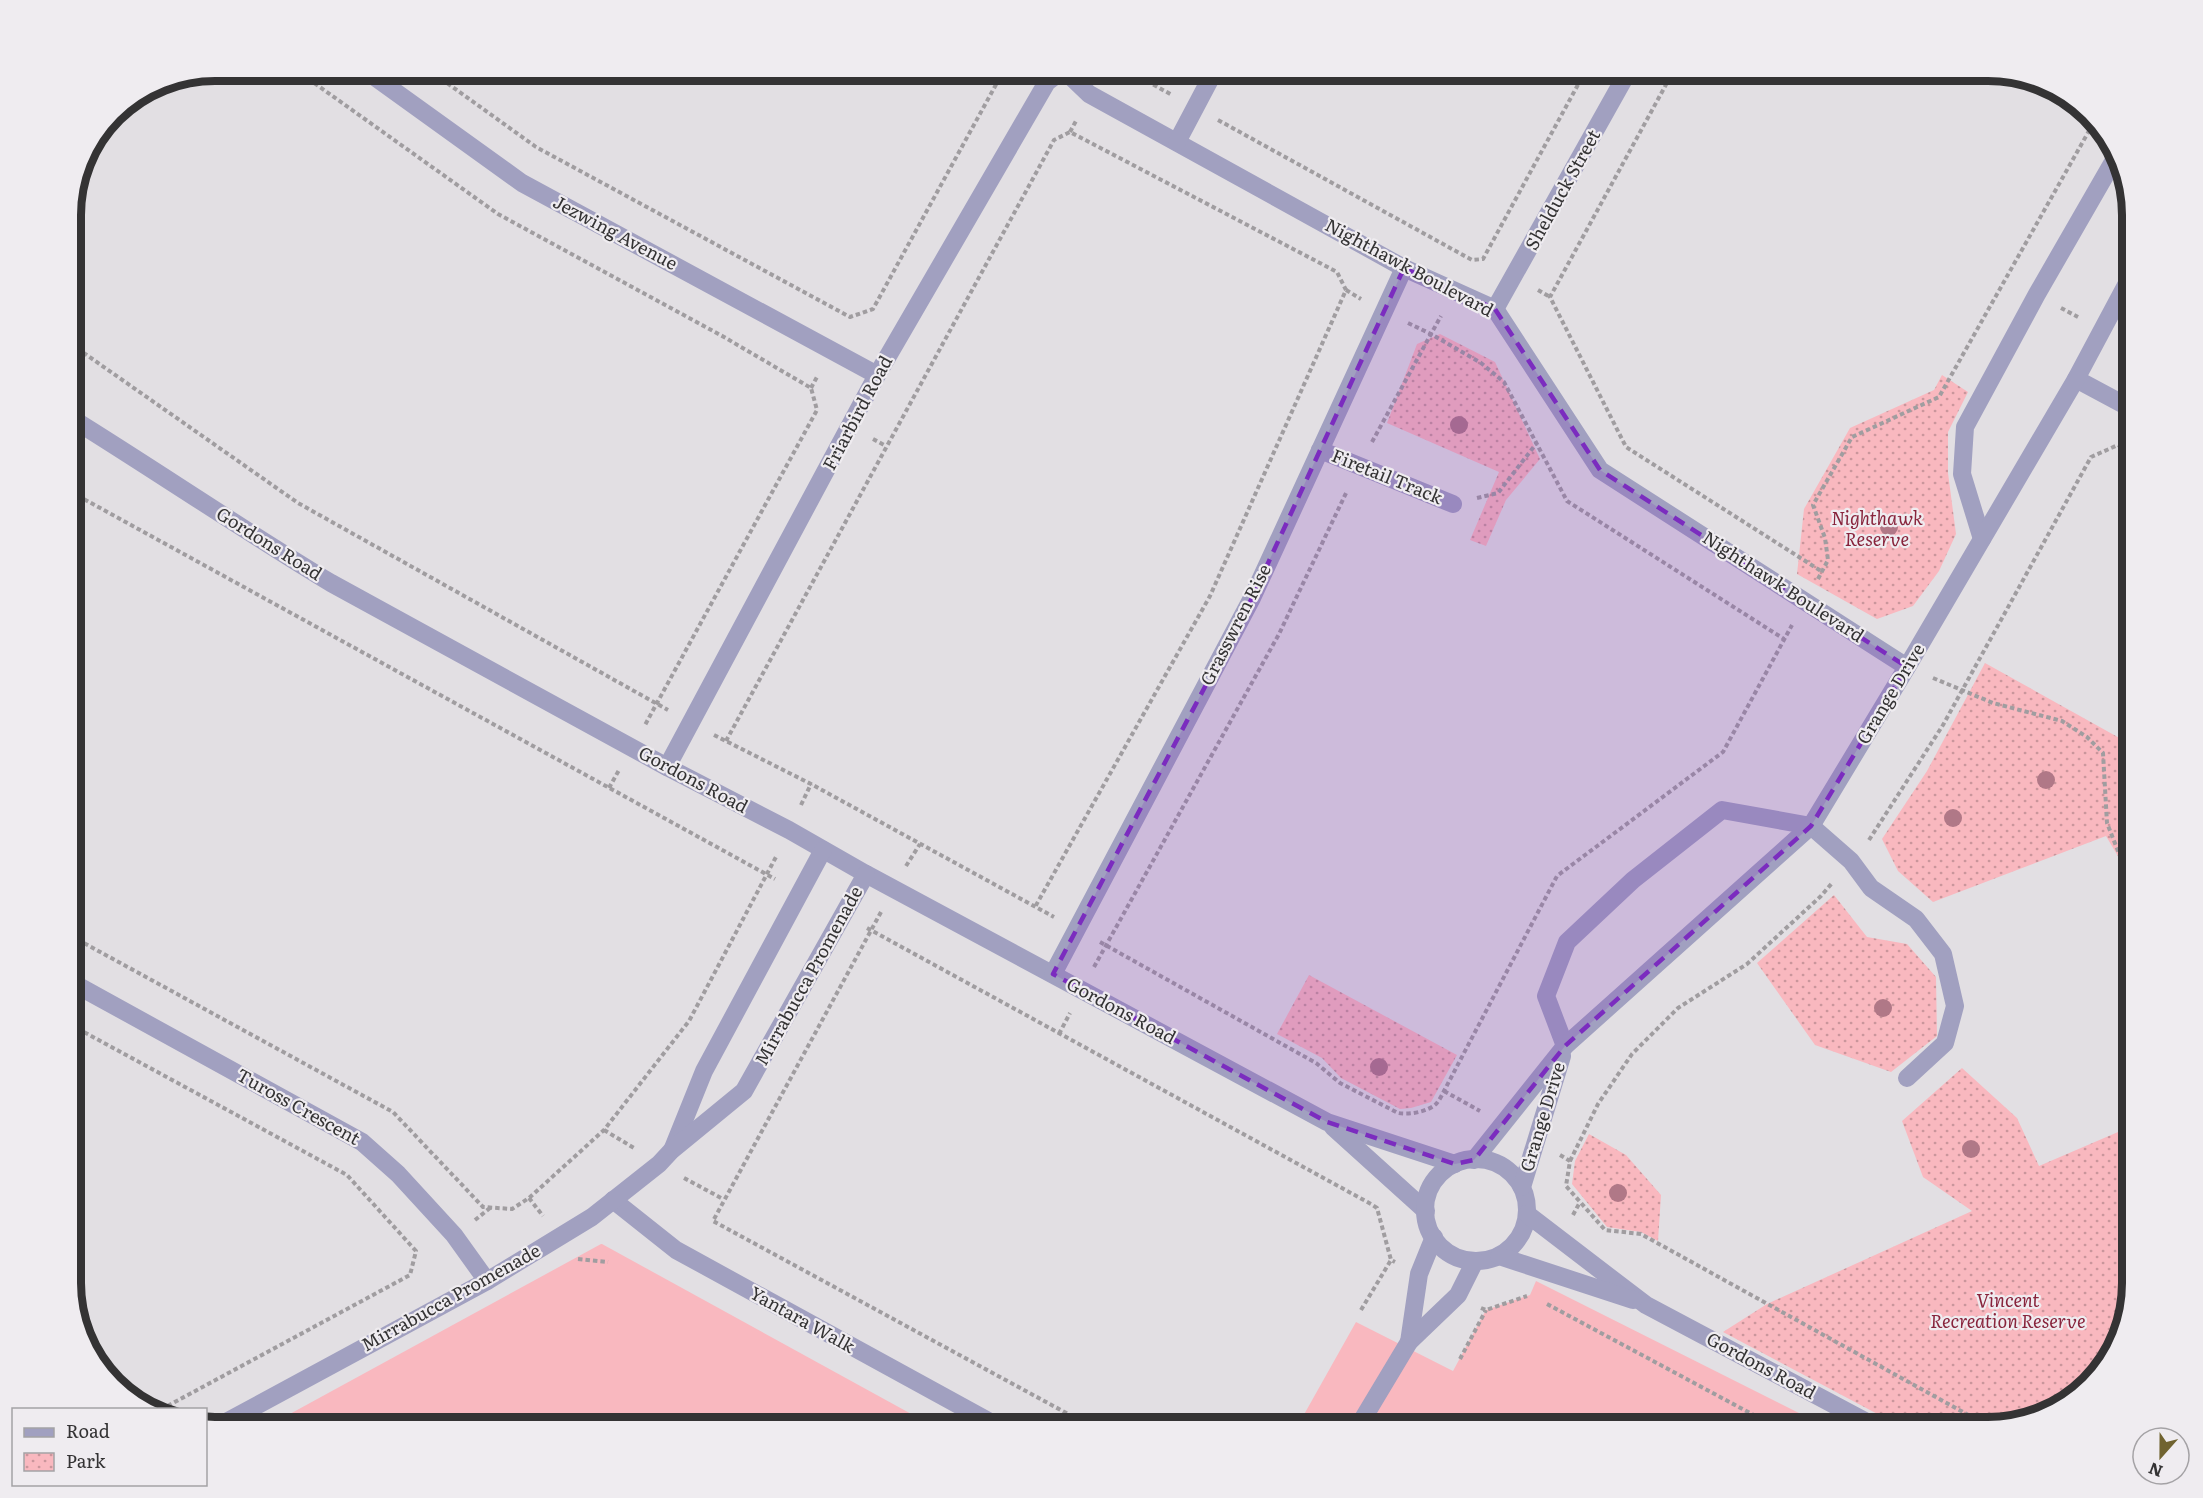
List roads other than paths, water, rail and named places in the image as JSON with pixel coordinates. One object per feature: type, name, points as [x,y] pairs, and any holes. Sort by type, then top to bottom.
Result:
[{"type":"street","name":"Jezwing Avenue","points":[[380,81],[522,183],[878,375]]},
{"type":"street","name":"Friarbird Road","points":[[667,767],[878,375],[1048,81]]},
{"type":"street","name":"Nighthawk Boulevard","points":[[1075,81],[1089,94],[1404,268],[1495,309],[1600,470],[1908,667]]},
{"type":"street","points":[[1178,142],[1210,81]]},
{"type":"street","name":"Shelduck Street","points":[[1495,309],[1623,81]]},
{"type":"street","points":[[1982,538],[1962,474],[1965,427],[2112,163]]},
{"type":"street","name":"Grasswren Rise","points":[[1053,974],[1252,598],[1404,268]]},
{"type":"street","name":"Grange Drive","points":[[1474,1160],[1565,1046],[1811,826],[1908,667],[2076,379],[2122,293]]},
{"type":"street","points":[[2076,379],[2122,403]]},
{"type":"street","name":"Gordons Road","points":[[81,424],[259,540],[331,583],[667,767],[789,830],[866,874],[1327,1122],[1455,1164]]},
{"type":"street","name":"Firetail Track","points":[[1320,450],[1360,464],[1453,504]]},
{"type":"street","points":[[1565,1046],[1546,996],[1567,942],[1633,880],[1722,810],[1811,826],[1851,861],[1871,888],[1916,919],[1943,954],[1955,1006],[1945,1043],[1907,1078]]},
{"type":"street","name":"Mirrabucca Promenade","points":[[672,1150],[704,1071],[823,850]]},
{"type":"street","name":"Mirrabucca Promenade","points":[[237,1417],[487,1281],[592,1217],[659,1164],[672,1150],[744,1091],[866,874]]},
{"type":"street","name":"Tuross Crescent","points":[[81,987],[362,1142],[398,1173],[446,1226],[487,1281]]},
{"type":"street","name":"Grange Drive","points":[[1522,1187],[1565,1046]]},
{"type":"street","name":"Gordons Road","points":[[1327,1122],[1426,1211]]},
{"type":"street","points":[[1474,1160],[1488,1161],[1502,1167],[1522,1187],[1527,1200],[1527,1214],[1519,1239],[1499,1256],[1475,1261],[1459,1258],[1445,1250],[1434,1238],[1428,1225],[1427,1197],[1433,1184],[1443,1172],[1455,1164],[1474,1160]]},
{"type":"street","name":"Yantara Walk","points":[[613,1200],[676,1250],[979,1417]]},
{"type":"street","name":"Gordons Road","points":[[1527,1214],[1646,1305],[1855,1417]]},
{"type":"street","points":[[1409,1342],[1419,1274],[1434,1238]]},
{"type":"street","name":"Gordons Road","points":[[1499,1256],[1646,1305]]},
{"type":"street","points":[[1365,1417],[1409,1342],[1458,1295],[1475,1261]]},
{"type":"park label","name":"Nighthawk Reserve","points":[[1877,529]]},
{"type":"park label","name":"Vincent Recreation Reserve","points":[[2008,1311]]}]
